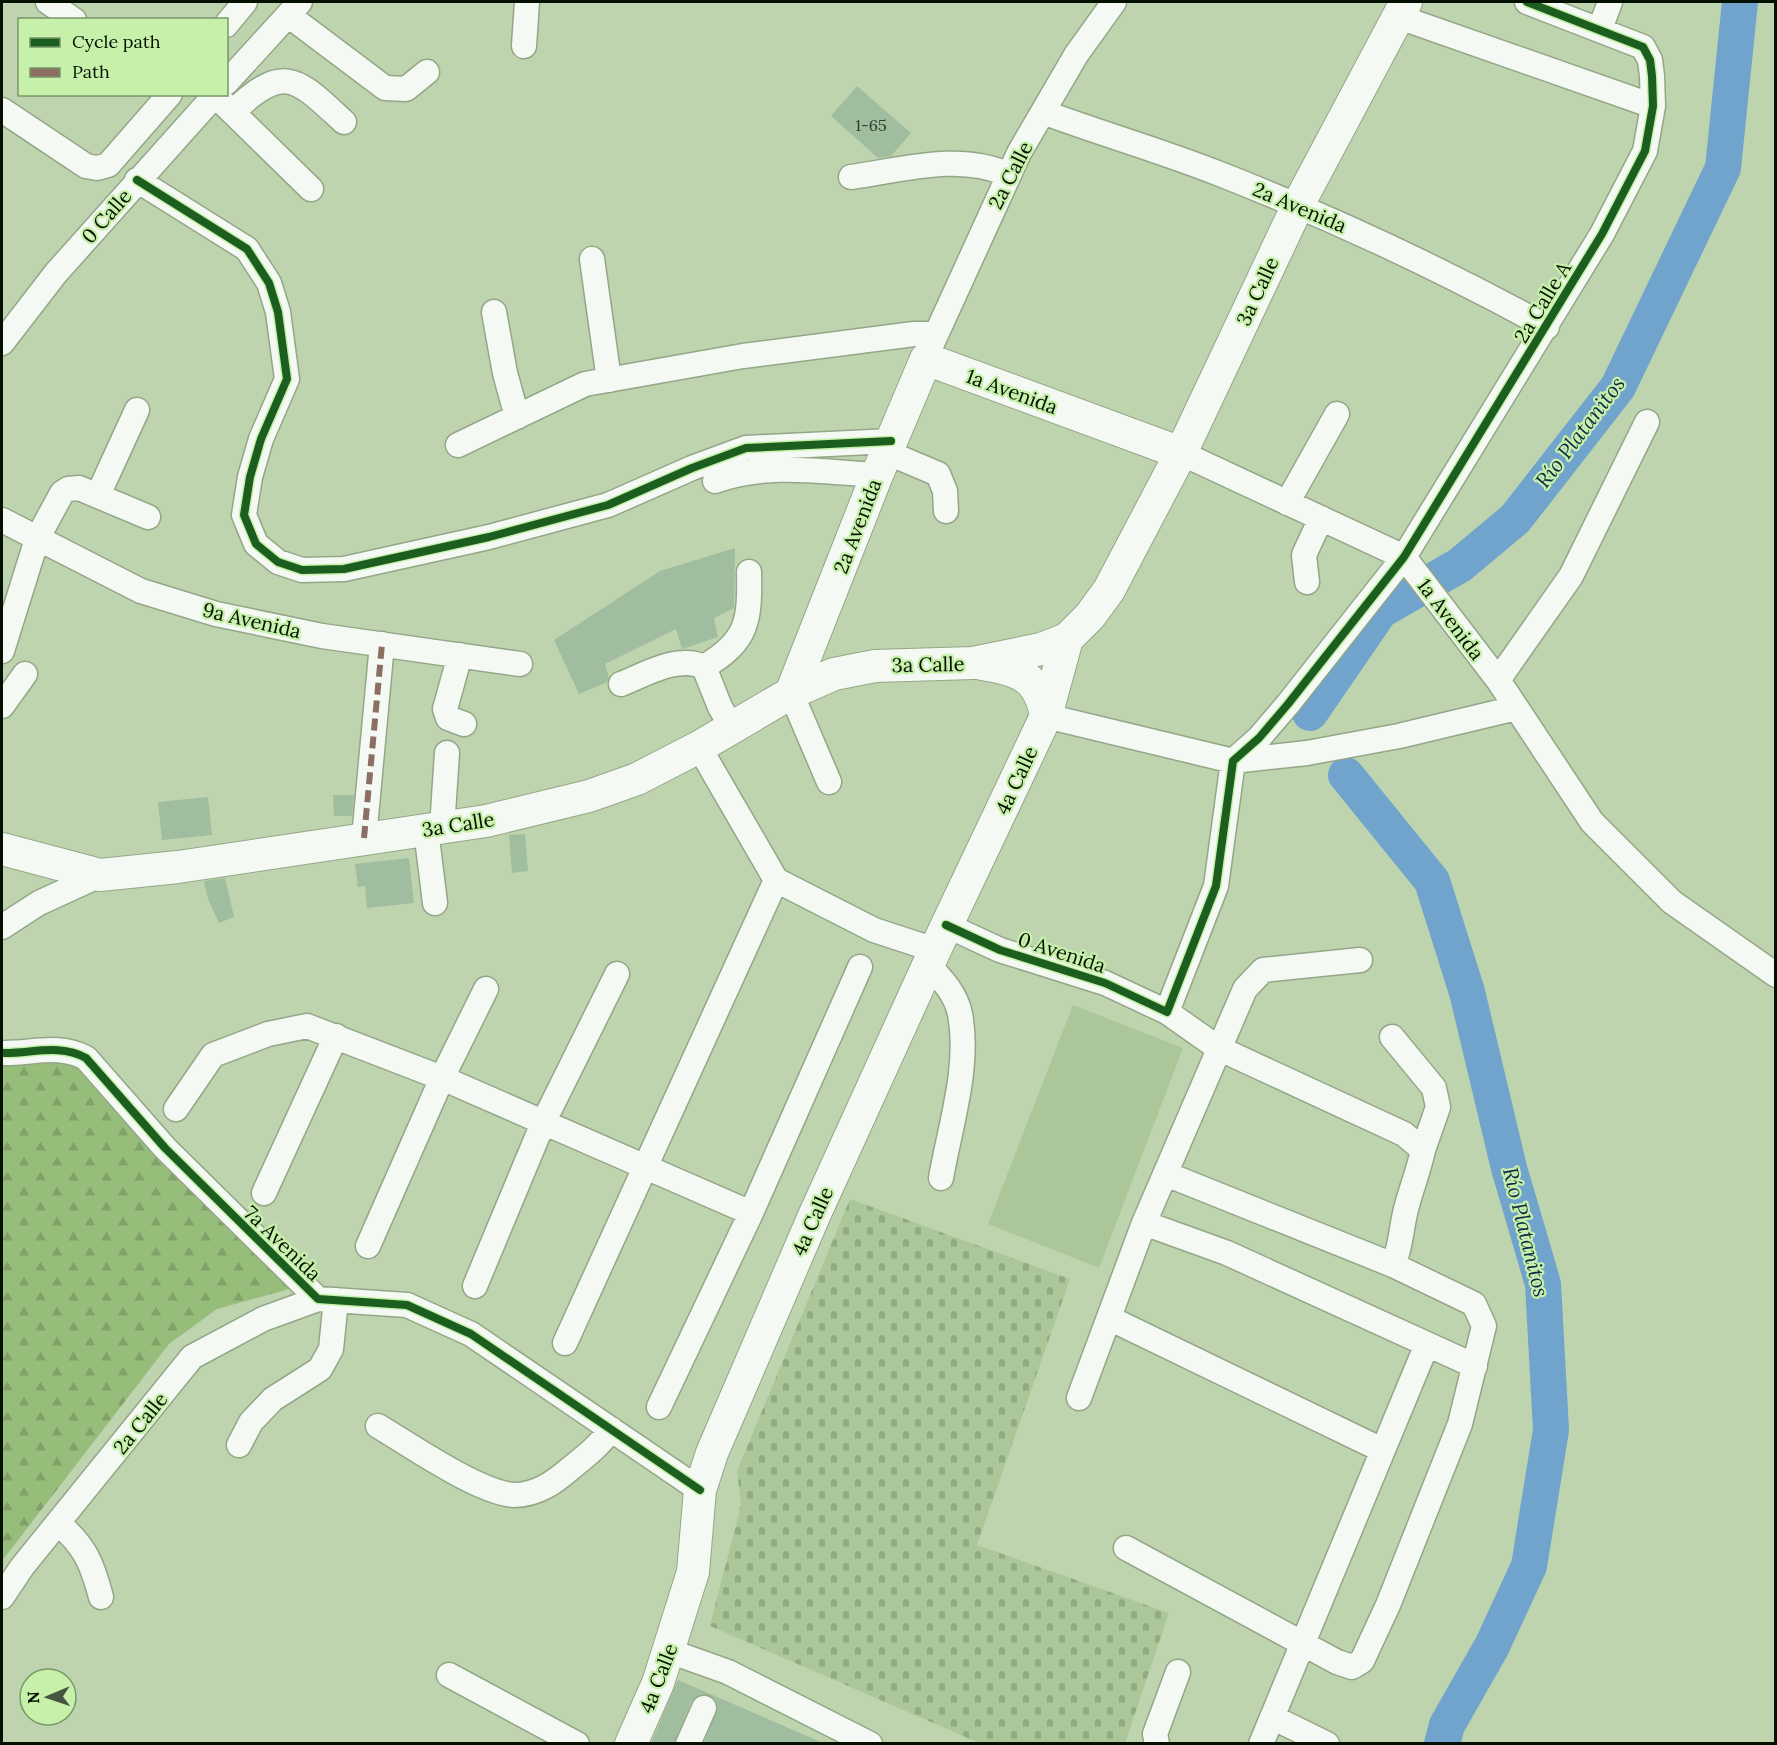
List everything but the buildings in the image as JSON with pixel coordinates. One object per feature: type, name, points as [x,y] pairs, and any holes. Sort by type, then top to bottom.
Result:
[{"type":"main road","name":"3a Calle","points":[[2,849],[99,874],[178,867],[486,821],[589,796],[637,779],[699,747],[791,693],[814,682],[853,669],[895,664],[973,663],[1041,649],[1067,639],[1090,616],[1109,590],[1181,453],[1298,206],[1402,9]]},
{"type":"main road","name":"1a Avenida","points":[[930,347],[1181,453]]},
{"type":"main road","name":"2a Avenida","points":[[791,693],[930,347]]},
{"type":"main road","name":"4a Calle","points":[[631,1743],[669,1651],[693,1572],[700,1490],[712,1453],[814,1216],[936,947],[1046,716],[1067,639]]},
{"type":"main road","points":[[973,663],[1018,672],[1032,682],[1043,697],[1046,716]]},
{"type":"street","points":[[48,2],[71,18]]},
{"type":"street","points":[[228,23],[245,2]]},
{"type":"street","points":[[524,46],[527,2]]},
{"type":"street","name":"2a Calle","points":[[930,347],[1008,175],[1076,55],[1114,2]]},
{"type":"street","points":[[1527,2],[1600,29],[1610,2]]},
{"type":"street","points":[[294,8],[385,88],[406,89],[428,72]]},
{"type":"street","name":"0 Calle","points":[[228,81],[294,8]]},
{"type":"street","points":[[1402,9],[1653,106]]},
{"type":"street","name":"2a Calle A","points":[[1233,761],[1259,738],[1288,705],[1406,560],[1602,234],[1646,151],[1653,106],[1650,60],[1643,47],[1600,29]]},
{"type":"street","points":[[233,112],[250,95],[281,80],[304,85],[344,122]]},
{"type":"street","points":[[2,110],[86,166],[97,168],[108,165],[168,96]]},
{"type":"street","name":"0 Calle","points":[[2,343],[56,273],[214,96]]},
{"type":"street","points":[[222,96],[233,112],[311,189]]},
{"type":"street","name":"2a Avenida","points":[[1043,112],[1217,173],[1298,206],[1482,291],[1547,327]]},
{"type":"street","points":[[851,177],[949,163],[995,169],[1008,175]]},
{"type":"street","points":[[137,180],[247,249],[269,283],[278,312],[287,379],[261,439],[250,477],[244,515],[256,544],[278,562],[302,570],[344,569],[489,537],[608,506],[692,468],[746,448],[885,456],[938,474],[945,491],[946,511]]},
{"type":"street","points":[[592,259],[609,380]]},
{"type":"street","points":[[494,312],[505,373],[517,417]]},
{"type":"street","points":[[458,445],[585,384],[743,356],[914,334],[930,347]]},
{"type":"street","points":[[98,495],[137,410]]},
{"type":"street","points":[[1287,503],[1337,414]]},
{"type":"street","points":[[1498,680],[1571,576],[1647,422]]},
{"type":"street","name":"1a Avenida","points":[[1181,453],[1406,560],[1498,680],[1592,822],[1672,902],[1776,975]]},
{"type":"street","points":[[715,481],[735,474],[807,470],[885,456]]},
{"type":"street","points":[[2,651],[37,539],[62,493],[68,489],[79,488],[148,517]]},
{"type":"street","points":[[1307,582],[1304,555],[1321,518]]},
{"type":"street","name":"9a Avenida","points":[[2,520],[141,591],[216,614],[322,636],[520,664]]},
{"type":"street","points":[[621,684],[663,667],[688,663],[704,667],[729,651],[740,635],[749,611],[749,572]]},
{"type":"street","points":[[364,838],[382,644]]},
{"type":"street","points":[[460,655],[445,709],[448,718],[464,724]]},
{"type":"street","points":[[704,667],[720,707],[732,728]]},
{"type":"street","points":[[2,706],[25,674]]},
{"type":"street","points":[[791,693],[829,782]]},
{"type":"street","points":[[1046,716],[1233,761],[1307,753],[1399,736],[1516,708]]},
{"type":"street","points":[[565,1342],[776,880],[699,747]]},
{"type":"street","points":[[435,903],[434,829],[447,753]]},
{"type":"street","points":[[1167,1012],[1216,886],[1233,761]]},
{"type":"street","points":[[2,927],[39,903],[99,874]]},
{"type":"street","name":"0 Avenida","points":[[776,880],[874,930],[936,947],[1000,950],[1105,983],[1167,1012],[1218,1048],[1322,1098],[1379,1121],[1404,1134],[1424,1150]]},
{"type":"street","points":[[936,947],[944,981],[960,1014],[962,1063],[941,1178]]},
{"type":"street","points":[[1079,1398],[1144,1223],[1245,989],[1263,970],[1360,960]]},
{"type":"street","points":[[659,1407],[751,1213],[860,967]]},
{"type":"street","points":[[475,1286],[543,1123],[617,974]]},
{"type":"street","points":[[368,1246],[442,1078],[486,988]]},
{"type":"street","points":[[176,1109],[213,1055],[268,1034],[307,1026],[442,1078],[751,1213]]},
{"type":"street","points":[[264,1193],[336,1036]]},
{"type":"street","points":[[1392,1037],[1434,1088],[1438,1107],[1417,1178],[1406,1206],[1398,1255],[1393,1265]]},
{"type":"street","name":"7a Avenida","points":[[2,1053],[59,1049],[72,1050],[86,1058],[165,1148],[327,1300],[406,1305],[471,1334],[700,1490]]},
{"type":"street","points":[[1126,1548],[1302,1643],[1352,1667],[1362,1661],[1460,1424],[1484,1326],[1474,1304],[1393,1265],[1166,1174]]},
{"type":"street","points":[[1144,1223],[1227,1253],[1475,1366]]},
{"type":"street","points":[[238,1445],[250,1422],[273,1399],[320,1369],[331,1349],[327,1300]]},
{"type":"street","name":"2a Calle","points":[[2,1597],[22,1567],[192,1358],[263,1318],[327,1300]]},
{"type":"street","points":[[1109,1318],[1382,1449]]},
{"type":"street","points":[[1261,1743],[1427,1344]]},
{"type":"street","points":[[378,1426],[484,1487],[514,1495],[538,1491],[553,1483],[601,1444],[611,1429]]},
{"type":"street","points":[[58,1523],[75,1538],[87,1554],[101,1597]]},
{"type":"street","points":[[669,1651],[728,1672],[870,1743]]},
{"type":"street","points":[[1157,1743],[1155,1734],[1178,1672]]},
{"type":"street","points":[[449,1675],[577,1743]]},
{"type":"street","points":[[688,1743],[704,1707]]},
{"type":"street","points":[[1272,1717],[1328,1743]]},
{"type":"green space","points":[[1073,1005],[1183,1048],[1099,1268],[988,1224]]},
{"type":"green space","points":[[77,1058],[300,1286],[217,1309],[169,1344],[2,1561],[2,1059]]},
{"type":"green space","points":[[850,1199],[1070,1279],[977,1545],[1169,1613],[1125,1743],[979,1743],[710,1626],[741,1505],[737,1471]]},
{"type":"waterway","name":"Río Platanitos","points":[[1310,713],[1380,611],[1460,565],[1515,519],[1618,387],[1723,168],[1740,2]]},
{"type":"waterway","name":"Río Platanitos","points":[[1346,775],[1432,881],[1467,992],[1509,1168],[1543,1284],[1551,1430],[1529,1566],[1492,1646],[1447,1725],[1442,1744]]},
{"type":"marked path","points":[[364,838],[382,644]]},
{"type":"cycle path","points":[[946,925],[1000,950],[1105,983],[1167,1012],[1216,886],[1233,761],[1259,738],[1288,704],[1404,557],[1602,234],[1645,151],[1653,106],[1650,60],[1643,47],[1527,2]]},
{"type":"cycle path","points":[[137,180],[247,249],[269,283],[278,312],[287,379],[261,439],[250,477],[244,515],[256,544],[278,562],[302,570],[344,569],[489,537],[608,505],[692,468],[746,448],[891,441]]},
{"type":"cycle path","points":[[2,1053],[55,1050],[86,1058],[165,1148],[318,1299],[407,1305],[471,1334],[700,1490]]}]
